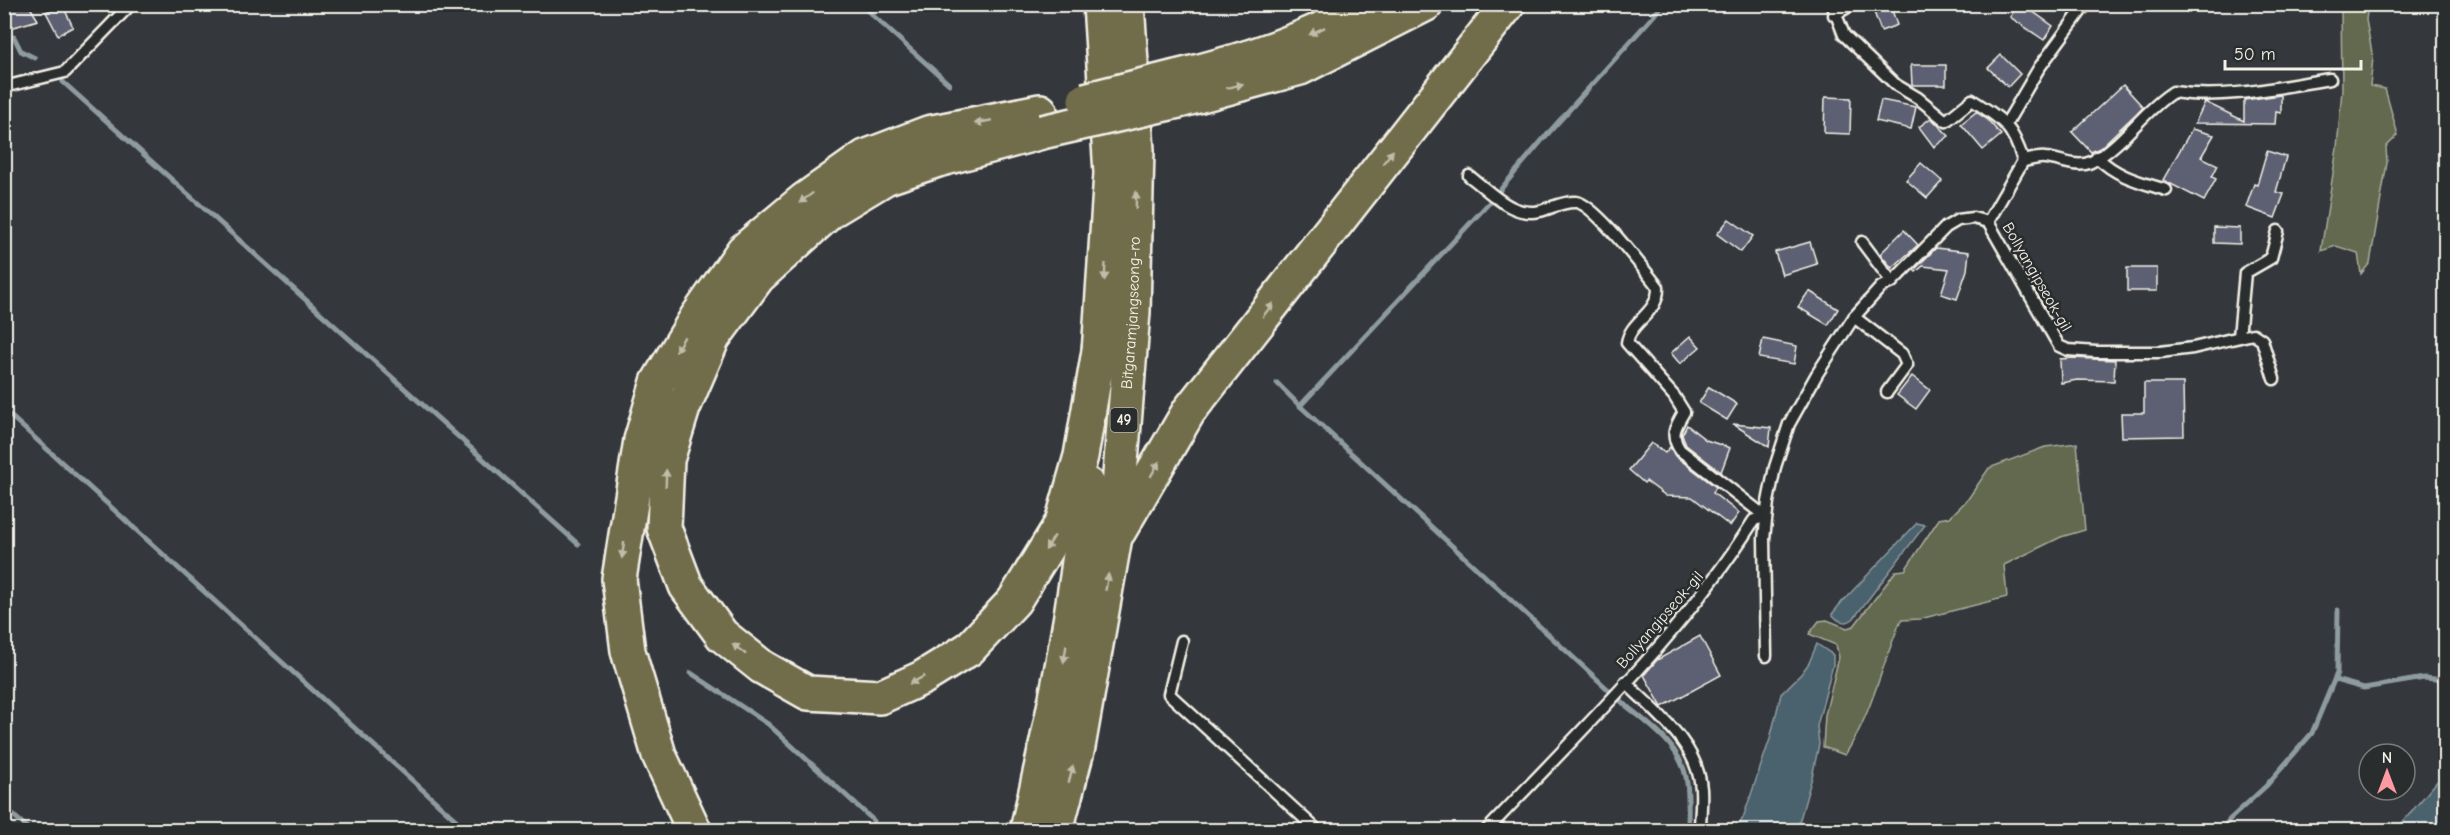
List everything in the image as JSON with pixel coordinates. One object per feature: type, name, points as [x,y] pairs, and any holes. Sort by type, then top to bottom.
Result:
[{"type":"highway","name":"Bitgaramjangseong-ro","points":[[1027,831],[1056,704],[1082,550],[1100,345],[1111,174],[1100,4]]},
{"type":"highway","name":"Bitgaramjangseong-ro","points":[[1056,831],[1078,747],[1115,537],[1133,312],[1137,150],[1127,4]]},
{"type":"highway","points":[[1177,89],[1228,64],[1292,43],[1369,4]]},
{"type":"highway","points":[[1100,345],[1082,456],[1062,523],[1014,601],[969,649],[921,678],[880,697],[808,693],[762,667],[722,635],[686,586],[664,528],[667,460],[682,408],[713,338],[758,277],[832,210],[885,178],[1041,121],[1177,89],[1300,68],[1426,4]]},
{"type":"highway","points":[[1115,537],[1189,411],[1508,4]]},
{"type":"highway","points":[[694,831],[659,755],[637,682],[628,651],[619,579],[641,440],[658,382],[697,317],[743,250],[804,200],[865,157],[928,132],[1041,121]]},
{"type":"lane","points":[[1853,4],[1833,10],[1844,35],[1896,85],[1918,98],[1946,121],[1972,100],[2006,124],[2017,140],[2023,161],[2044,157],[2077,164],[2090,162],[2116,143],[2162,99],[2173,92],[2199,96],[2233,94],[2330,79]]},
{"type":"lane","points":[[2006,124],[2039,68],[2086,4]]},
{"type":"lane","points":[[4,87],[65,72],[124,6]]},
{"type":"lane","points":[[2097,157],[2109,169],[2124,178],[2166,190]]},
{"type":"lane","name":"Bollyangipseok-gil","points":[[1988,222],[2023,161]]},
{"type":"lane","points":[[1469,176],[1516,211],[1538,212],[1560,204],[1577,202],[1595,212],[1658,287],[1659,298],[1628,334],[1627,343],[1674,396],[1684,412],[1674,429],[1673,439],[1680,450],[1766,517]]},
{"type":"lane","name":"Bollyangipseok-gil","points":[[1766,656],[1764,540],[1766,517],[1775,467],[1789,424],[1817,374],[1854,317],[1881,287],[1893,282],[1946,227],[1958,220],[1973,218],[1988,222],[2059,346],[2068,350],[2160,352],[2193,348],[2239,337]]},
{"type":"lane","points":[[2274,379],[2262,340],[2253,334],[2239,337],[2245,273],[2271,258],[2278,231]]},
{"type":"lane","points":[[1862,242],[1893,282]]},
{"type":"lane","points":[[1854,317],[1902,354],[1907,365],[1887,392]]},
{"type":"lane","name":"Bollyangipseok-gil","points":[[1487,831],[1606,704],[1705,592],[1754,520],[1766,517]]},
{"type":"lane","points":[[1182,640],[1169,694],[1317,831]]},
{"type":"lane","points":[[1622,686],[1681,738],[1694,762],[1701,788],[1700,831]]},
{"type":"green space","points":[[2341,5],[2368,5],[2366,20],[2373,58],[2370,86],[2385,89],[2398,135],[2386,147],[2387,163],[2370,263],[2361,274],[2358,253],[2336,246],[2321,251],[2337,148],[2342,90]]},
{"type":"green space","points":[[2077,443],[2085,530],[2061,537],[2004,565],[2007,597],[1920,619],[1901,620],[1870,706],[1845,755],[1823,747],[1825,715],[1839,657],[1836,645],[1809,634],[1819,621],[1827,620],[1847,628],[1854,626],[1896,571],[1905,570],[1939,519],[1950,517],[1968,499],[1989,468],[2045,447]]},
{"type":"water","points":[[1917,523],[1925,525],[1854,618],[1846,622],[1834,617],[1832,614],[1841,603]]},
{"type":"water","points":[[1817,644],[1833,655],[1833,665],[1817,726],[1819,744],[1812,777],[1797,830],[1736,830],[1743,818],[1770,739],[1781,694],[1809,663]]},
{"type":"water","points":[[2445,772],[2445,830],[2396,830]]},
{"type":"building","points":[[18,4],[30,7],[38,20],[4,30],[4,8]]},
{"type":"building","points":[[62,4],[73,27],[58,35],[46,12]]},
{"type":"building","points":[[1871,4],[1890,4],[1897,25],[1881,31]]},
{"type":"building","points":[[2018,4],[2022,4],[2053,26],[2044,40],[2010,17]]},
{"type":"building","points":[[2001,55],[2020,74],[2008,87],[1988,68]]},
{"type":"building","points":[[1911,65],[1946,65],[1946,85],[1912,85]]},
{"type":"building","points":[[2123,85],[2143,107],[2100,148],[2091,152],[2072,132]]},
{"type":"building","points":[[2281,95],[2281,113],[2276,112],[2275,124],[2195,123],[2205,102],[2244,121],[2244,100]]},
{"type":"building","points":[[1825,97],[1851,98],[1850,134],[1824,133]]},
{"type":"building","points":[[1881,100],[1916,107],[1911,129],[1876,121]]},
{"type":"building","points":[[1976,112],[1988,120],[2001,135],[1983,150],[1961,124]]},
{"type":"building","points":[[1931,118],[1949,136],[1934,147],[1919,127]]},
{"type":"building","points":[[2192,129],[2214,135],[2201,157],[2218,165],[2212,177],[2216,179],[2204,201],[2163,180]]},
{"type":"building","points":[[2267,151],[2286,157],[2276,192],[2284,194],[2275,218],[2246,207],[2254,184],[2257,185]]},
{"type":"building","points":[[1921,163],[1942,181],[1927,198],[1906,180]]},
{"type":"building","points":[[1729,219],[1753,236],[1741,252],[1717,234]]},
{"type":"building","points":[[2214,227],[2240,228],[2240,244],[2214,243]]},
{"type":"building","points":[[1904,230],[1918,245],[1892,268],[1880,254]]},
{"type":"building","points":[[1810,242],[1817,264],[1782,275],[1775,252]]},
{"type":"building","points":[[1936,248],[1969,252],[1967,270],[1957,299],[1941,294],[1949,269],[1923,266],[1916,272],[1914,270]]},
{"type":"building","points":[[2127,268],[2157,268],[2157,291],[2127,291]]},
{"type":"building","points":[[1809,291],[1838,309],[1828,325],[1798,307]]},
{"type":"building","points":[[1690,336],[1700,347],[1680,364],[1671,353]]},
{"type":"building","points":[[1763,339],[1797,346],[1794,364],[1759,358]]},
{"type":"building","points":[[2060,359],[2115,360],[2114,381],[2077,380],[2061,383]]},
{"type":"building","points":[[1912,376],[1930,390],[1916,409],[1897,395]]},
{"type":"building","points":[[2144,383],[2183,383],[2184,436],[2122,437],[2121,413],[2144,413]]},
{"type":"building","points":[[1709,387],[1737,404],[1727,420],[1699,403]]},
{"type":"building","points":[[1733,424],[1771,428],[1769,447]]},
{"type":"building","points":[[1687,425],[1706,440],[1730,448],[1721,472],[1686,445],[1682,435]]},
{"type":"building","points":[[1651,443],[1665,453],[1670,447],[1675,456],[1716,487],[1713,493],[1739,513],[1730,526],[1692,497],[1666,496],[1646,481],[1644,483],[1629,470]]},
{"type":"building","points":[[1700,636],[1721,675],[1662,707],[1644,675],[1657,660]]},
{"type":"waterway","points":[[860,4],[949,84]]},
{"type":"waterway","points":[[1664,4],[1489,203],[1300,406],[1624,704],[1664,738],[1679,758],[1684,770],[1688,795],[1688,830]]},
{"type":"waterway","points":[[14,37],[21,51],[35,58]]},
{"type":"waterway","points":[[63,82],[578,544]]},
{"type":"waterway","points":[[1277,383],[1300,406]]},
{"type":"waterway","points":[[4,410],[467,830]]},
{"type":"waterway","points":[[2222,830],[2229,820],[2266,786],[2312,733],[2337,673],[2338,610]]},
{"type":"waterway","points":[[691,673],[768,724],[874,821]]},
{"type":"waterway","points":[[2335,680],[2364,688],[2424,678],[2446,680]]},
{"type":"waterway","points":[[4,807],[30,830]]}]
